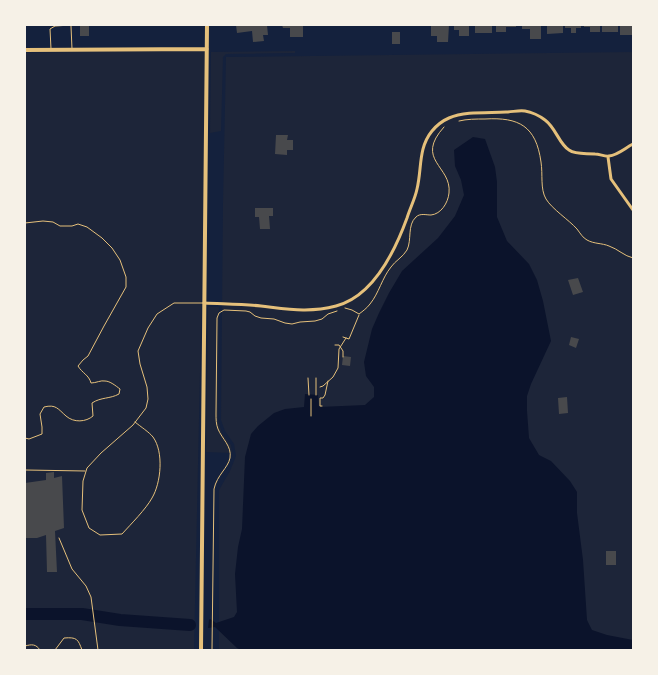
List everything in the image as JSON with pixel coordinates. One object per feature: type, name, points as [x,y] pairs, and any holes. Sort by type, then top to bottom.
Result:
[{"type":"street","points":[[200,650],[207,25]]},
{"type":"street","points":[[25,50],[207,49]]},
{"type":"street","points":[[204,303],[260,306],[301,311],[320,310],[349,301],[361,292],[377,277],[388,261],[401,234],[416,190],[422,147],[428,135],[438,124],[448,118],[459,114],[524,111],[546,121],[569,150],[608,157],[633,144]]},
{"type":"street","points":[[608,157],[611,179],[633,210]]},
{"type":"lane","points":[[50,50],[50,29],[55,26],[71,25],[72,50]]},
{"type":"lane","points":[[135,422],[154,438],[158,449],[161,461],[157,483],[152,497],[122,534],[100,535],[89,528],[82,510],[82,481],[87,468],[101,452],[135,422],[146,408],[148,387],[140,364],[138,351],[148,328],[157,314],[174,303],[204,303]]},
{"type":"lane","points":[[308,378],[308,394]]},
{"type":"lane","points":[[316,378],[316,395]]},
{"type":"lane","points":[[25,470],[86,471]]},
{"type":"path","points":[[456,121],[504,119],[515,121],[525,126],[531,133],[539,152],[546,199],[588,241],[606,244],[633,258]]},
{"type":"path","points":[[316,388],[323,386],[333,377],[338,366],[339,349],[346,338],[349,339],[359,314],[370,304],[392,265],[406,252],[411,226],[415,218],[438,213],[446,203],[449,188],[432,153],[432,146],[436,137],[444,126]]},
{"type":"path","points":[[25,223],[44,221],[53,222],[60,226],[78,224],[87,227],[112,248],[120,260],[126,277],[126,287],[118,303],[88,356],[78,366],[90,378],[91,383],[104,380],[120,389],[119,394],[113,398],[98,399],[92,403],[93,416],[88,420],[72,420],[61,410],[50,405],[44,407],[40,414],[42,434],[29,439],[25,438]]},
{"type":"path","points":[[212,650],[214,489],[216,482],[230,460],[228,446],[217,427],[216,414],[217,318],[219,313],[224,310],[246,311],[261,318],[292,324],[322,319],[328,314],[344,308],[359,314]]},
{"type":"path","points":[[335,345],[339,346],[343,351],[343,357]]},
{"type":"path","points":[[333,368],[337,369]]},
{"type":"path","points":[[322,406],[320,406],[320,398],[323,398],[325,395],[328,381]]},
{"type":"path","points":[[311,409],[311,416]]},
{"type":"path","points":[[58,538],[72,569],[86,586],[91,597],[98,650]]},
{"type":"path","points":[[55,650],[64,638],[72,637],[78,640],[82,650]]},
{"type":"path","points":[[25,646],[34,644],[40,650]]},
{"type":"shaded area","points":[[207,49],[194,650],[25,650],[25,53]]},
{"type":"shaded area","points":[[295,51],[295,53],[226,54],[223,57],[221,131],[210,133],[211,52]]},
{"type":"shaded area","points":[[633,52],[633,650],[219,650],[219,490],[236,456],[234,444],[225,431],[221,420],[226,57]]},
{"type":"shaded area","points":[[473,137],[485,139],[495,167],[497,217],[507,241],[529,264],[537,280],[551,341],[527,396],[529,438],[539,455],[551,461],[570,481],[577,492],[577,513],[583,560],[587,620],[592,630],[633,640],[633,650],[241,650],[215,627],[208,628],[210,619],[216,623],[234,617],[237,612],[235,574],[242,529],[245,457],[251,434],[274,413],[285,409],[304,407],[305,394],[318,395],[319,407],[365,405],[374,397],[374,387],[366,376],[364,362],[372,329],[402,271],[438,238],[455,216],[464,195],[461,180],[455,166],[454,150]]},
{"type":"shaded area","points":[[208,307],[219,307],[218,420],[222,433],[231,445],[232,453],[206,452]]},
{"type":"building","points":[[80,25],[89,25],[89,36],[80,36]]},
{"type":"building","points":[[236,25],[267,25],[268,35],[263,35],[264,41],[253,42],[252,31],[237,33]]},
{"type":"building","points":[[282,25],[303,25],[303,37],[290,37],[290,28],[283,28]]},
{"type":"building","points":[[431,25],[449,25],[448,42],[437,42],[437,36],[431,36]]},
{"type":"building","points":[[454,25],[469,25],[469,36],[459,36],[459,30],[454,30]]},
{"type":"building","points":[[475,25],[492,25],[492,33],[475,33]]},
{"type":"building","points":[[496,25],[516,25],[516,27],[506,27],[506,32],[496,32]]},
{"type":"building","points":[[522,25],[541,25],[541,39],[530,39],[530,29],[522,29]]},
{"type":"building","points":[[547,25],[563,25],[563,33],[547,34]]},
{"type":"building","points":[[565,25],[581,25],[581,28],[576,28],[576,33],[571,33],[571,28],[565,28]]},
{"type":"building","points":[[584,25],[600,25],[600,32],[590,32],[590,27],[584,27]]},
{"type":"building","points":[[602,25],[618,25],[618,32],[602,32]]},
{"type":"building","points":[[620,25],[633,25],[633,35],[620,35]]},
{"type":"building","points":[[392,32],[400,32],[400,44],[392,44]]},
{"type":"building","points":[[276,135],[288,135],[287,140],[293,140],[293,150],[287,150],[287,155],[275,154]]},
{"type":"building","points":[[255,208],[273,208],[273,216],[269,216],[270,229],[260,229],[259,217],[255,217]]},
{"type":"building","points":[[578,278],[583,292],[573,295],[568,280]]},
{"type":"building","points":[[571,337],[579,339],[576,348],[569,345]]},
{"type":"building","points":[[343,356],[351,357],[350,366],[342,365]]},
{"type":"building","points":[[567,397],[568,413],[559,414],[558,398]]},
{"type":"building","points":[[54,472],[54,478],[62,476],[64,528],[55,531],[57,572],[47,572],[46,535],[37,538],[25,538],[25,483],[46,480],[46,473]]},
{"type":"building","points":[[606,551],[616,551],[616,565],[606,565]]},
{"type":"waterway","points":[[25,614],[82,614],[120,620],[190,625]]}]
